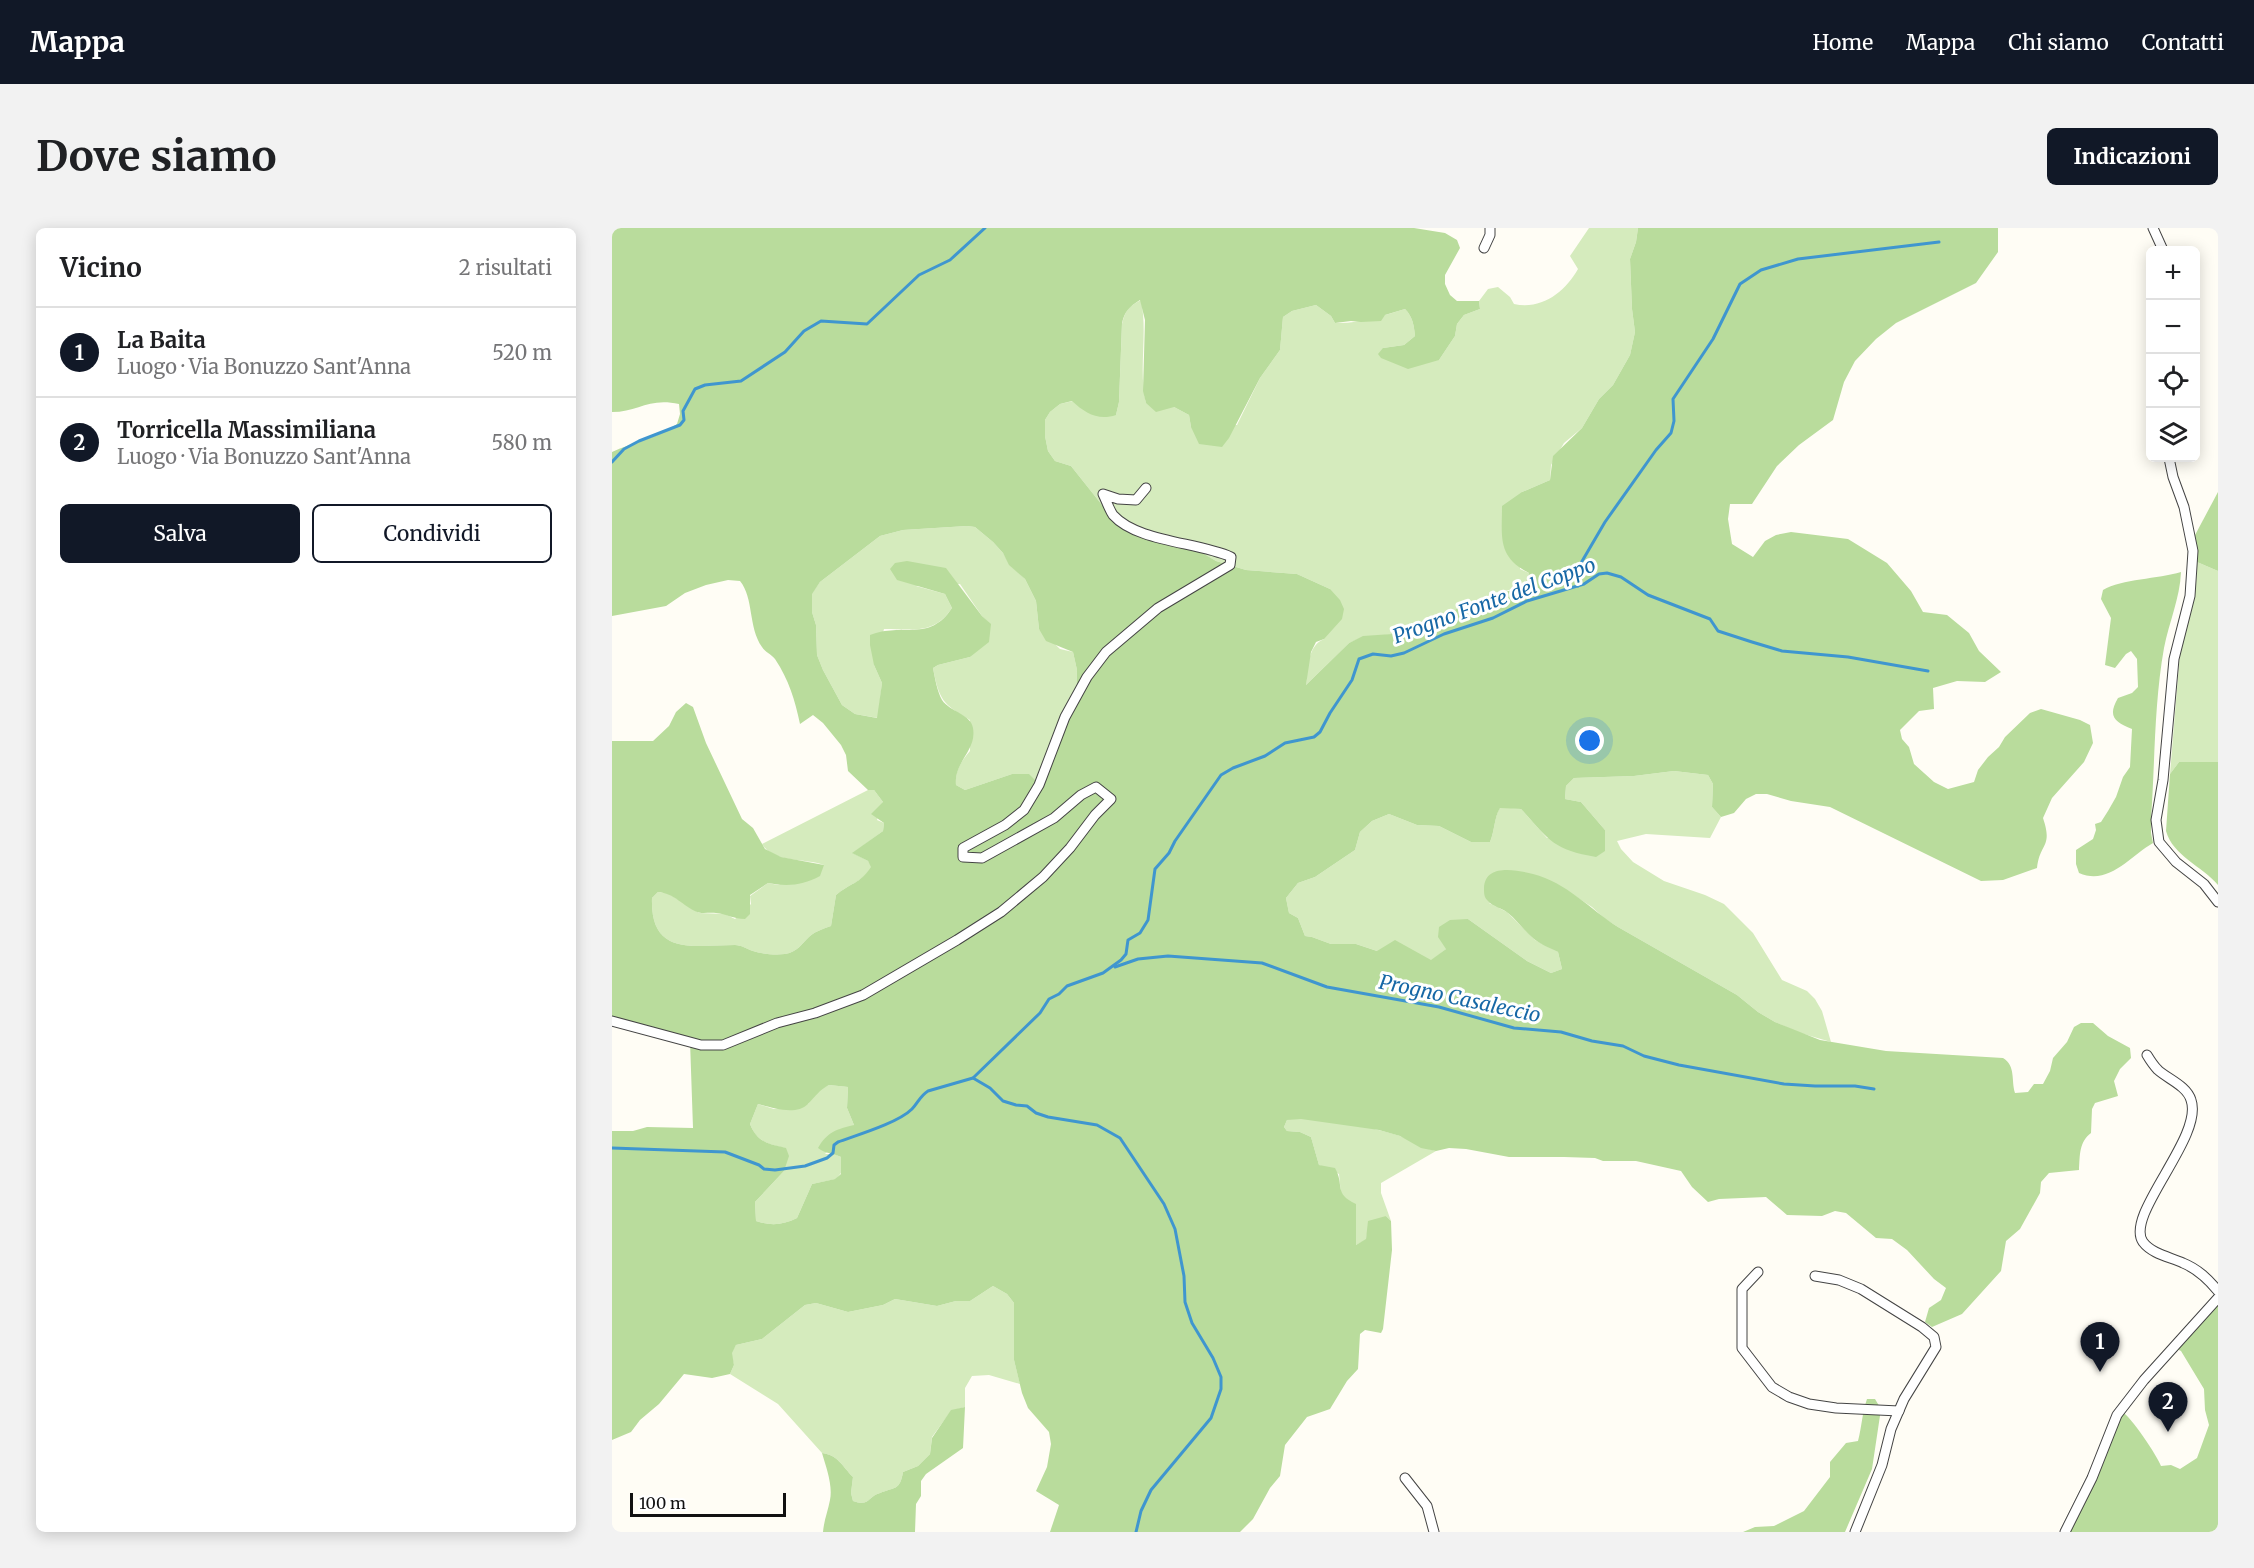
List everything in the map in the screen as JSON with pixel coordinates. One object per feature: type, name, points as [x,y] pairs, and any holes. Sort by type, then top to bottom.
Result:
[{"type":"street","points":[[1484,248],[1490,235],[1490,228]]},
{"type":"street","points":[[2153,228],[2161,246]]},
{"type":"street","points":[[2170,462],[2184,507],[2193,551],[2190,596],[2174,659],[2163,780],[2156,820],[2159,842],[2176,862],[2204,884],[2218,902]]},
{"type":"street","points":[[612,1022],[701,1045],[723,1045],[777,1023],[815,1013],[863,994],[992,918],[1043,877],[1111,799],[1096,787],[1081,795],[1053,818],[982,858],[963,857],[963,848],[1005,825],[1024,810],[1039,785],[1065,717],[1087,677],[1106,652],[1158,608],[1230,565],[1231,557],[1217,550],[1139,533],[1113,515],[1103,494],[1118,499],[1136,500],[1146,488]]},
{"type":"street","points":[[2147,1055],[2157,1069],[2191,1097],[2193,1108],[2190,1122],[2172,1162],[2141,1220],[2139,1232],[2142,1240],[2151,1249],[2186,1264],[2207,1277],[2218,1291]]},
{"type":"street","points":[[1758,1272],[1742,1289],[1742,1348],[1772,1387],[1789,1397],[1809,1404],[1836,1408],[1899,1411]]},
{"type":"street","points":[[1815,1276],[1839,1280],[1861,1289],[1922,1327],[1934,1337],[1936,1347],[1891,1429],[1882,1465],[1855,1532]]},
{"type":"street","points":[[2065,1532],[2092,1478],[2117,1415],[2144,1380],[2218,1298]]},
{"type":"street","points":[[1405,1478],[1427,1506],[1434,1532]]},
{"type":"green space","points":[[612,228],[1414,228],[1445,233],[1457,240],[1460,248],[1445,275],[1445,284],[1450,295],[1457,301],[1479,301],[1480,309],[1464,315],[1457,324],[1455,336],[1439,360],[1408,369],[1381,358],[1378,354],[1383,348],[1404,345],[1415,336],[1414,325],[1405,309],[1385,315],[1381,321],[1335,323],[1331,316],[1316,305],[1292,311],[1283,317],[1280,350],[1260,378],[1229,438],[1222,447],[1199,444],[1191,427],[1189,415],[1174,407],[1156,412],[1146,403],[1143,391],[1145,320],[1140,300],[1128,310],[1122,323],[1119,402],[1116,415],[1103,417],[1092,415],[1072,401],[1060,404],[1050,412],[1045,420],[1048,451],[1055,461],[1071,466],[1114,520],[1132,533],[1196,549],[1216,561],[1246,570],[1297,574],[1330,589],[1340,600],[1344,609],[1342,619],[1324,639],[1316,642],[1311,652],[1306,685],[1349,643],[1363,636],[1423,630],[1464,604],[1512,590],[1527,580],[1529,573],[1519,567],[1506,553],[1502,537],[1502,506],[1522,492],[1550,480],[1553,456],[1582,428],[1599,399],[1613,385],[1630,355],[1635,332],[1630,259],[1638,228],[1998,228],[1998,252],[1976,283],[1896,323],[1876,339],[1855,361],[1844,382],[1833,420],[1799,445],[1777,466],[1752,504],[1730,504],[1728,519],[1732,544],[1753,557],[1765,541],[1776,535],[1791,532],[1848,539],[1887,563],[1911,591],[1923,612],[1947,615],[1969,633],[1979,651],[2001,672],[1985,682],[1957,681],[1933,688],[1934,709],[1919,711],[1900,730],[1902,739],[1909,747],[1914,764],[1934,782],[1948,789],[1974,782],[1978,770],[1988,757],[2030,713],[2041,709],[2090,725],[2093,743],[2084,762],[2052,798],[2043,818],[2047,835],[2037,868],[2003,880],[1981,881],[1830,807],[1791,801],[1767,794],[1756,794],[1746,799],[1734,813],[1721,817],[1712,807],[1713,784],[1708,775],[1674,771],[1634,776],[1574,778],[1566,786],[1565,799],[1581,802],[1605,830],[1605,851],[1596,857],[1570,851],[1553,842],[1521,809],[1500,808],[1490,842],[1471,842],[1439,826],[1417,825],[1389,814],[1372,821],[1360,832],[1355,850],[1315,877],[1298,883],[1286,898],[1289,913],[1298,918],[1305,936],[1331,944],[1356,944],[1377,951],[1395,940],[1431,960],[1446,949],[1438,937],[1439,927],[1450,920],[1468,919],[1527,961],[1551,973],[1562,969],[1558,952],[1534,939],[1508,913],[1490,903],[1484,894],[1486,880],[1496,872],[1511,870],[1533,874],[1556,883],[1618,927],[1737,995],[1775,1022],[1820,1040],[1886,1051],[2003,1058],[2010,1065],[2015,1093],[2028,1092],[2034,1084],[2043,1084],[2050,1071],[2053,1058],[2067,1042],[2074,1027],[2081,1023],[2093,1023],[2108,1036],[2130,1048],[2131,1058],[2120,1069],[2114,1081],[2118,1096],[2095,1103],[2092,1109],[2091,1133],[2082,1145],[2079,1170],[2049,1173],[2041,1182],[2040,1193],[2020,1229],[2006,1241],[2001,1271],[1962,1314],[1932,1327],[1925,1322],[1929,1308],[1941,1300],[1946,1288],[1934,1279],[1907,1250],[1892,1239],[1876,1238],[1846,1213],[1835,1211],[1822,1216],[1787,1215],[1766,1197],[1719,1199],[1708,1202],[1692,1187],[1681,1171],[1636,1161],[1509,1157],[1449,1148],[1436,1151],[1421,1148],[1400,1136],[1379,1130],[1301,1119],[1287,1120],[1284,1127],[1287,1131],[1300,1132],[1311,1137],[1319,1165],[1335,1168],[1342,1193],[1356,1204],[1356,1245],[1366,1239],[1368,1221],[1386,1216],[1391,1221],[1392,1250],[1383,1329],[1381,1333],[1365,1330],[1360,1334],[1358,1369],[1347,1381],[1330,1409],[1307,1417],[1285,1445],[1280,1476],[1270,1488],[1253,1519],[1240,1532],[1050,1532],[1059,1505],[1036,1491],[1047,1467],[1051,1444],[1049,1432],[1028,1408],[1022,1393],[1014,1360],[1014,1303],[1007,1294],[993,1286],[970,1301],[956,1301],[937,1306],[895,1299],[883,1305],[848,1312],[816,1303],[805,1305],[762,1339],[736,1345],[732,1353],[734,1365],[730,1374],[712,1378],[684,1374],[631,1432],[612,1440],[612,1131],[633,1131],[647,1127],[693,1128],[690,1041],[612,1018],[612,741],[653,741],[669,726],[676,712],[686,703],[693,707],[706,743],[742,819],[753,828],[765,849],[781,857],[824,865],[820,876],[814,879],[795,884],[768,883],[750,895],[750,914],[745,919],[697,912],[674,897],[658,892],[652,898],[653,917],[658,930],[667,939],[677,944],[737,945],[757,952],[773,954],[793,951],[812,934],[831,926],[836,895],[859,880],[871,867],[868,861],[852,853],[883,831],[884,823],[871,814],[883,802],[874,790],[868,790],[848,771],[846,755],[841,745],[823,723],[813,715],[800,724],[788,682],[775,659],[763,649],[758,639],[747,596],[740,581],[728,580],[706,585],[685,593],[666,606],[612,616],[612,452],[670,429],[677,424],[680,414],[679,404],[669,402],[651,403],[629,410],[612,412]],"holes":[[[975,527],[993,542],[1003,553],[1009,565],[1025,579],[1036,601],[1039,629],[1046,641],[1073,652],[1077,670],[1076,698],[1051,764],[1035,780],[1029,774],[1012,774],[965,790],[956,785],[956,777],[972,743],[973,728],[968,719],[942,700],[937,689],[933,668],[970,657],[989,642],[991,624],[982,616],[946,568],[907,561],[895,563],[890,569],[897,580],[945,594],[952,608],[943,619],[925,628],[894,630],[870,635],[874,665],[882,683],[877,718],[855,714],[842,705],[823,670],[817,655],[812,594],[820,582],[880,536],[903,530]],[[829,1085],[848,1087],[847,1108],[854,1125],[833,1132],[818,1148],[841,1157],[841,1174],[835,1179],[812,1184],[797,1218],[777,1224],[756,1221],[755,1202],[784,1171],[789,1156],[786,1148],[764,1141],[753,1130],[750,1124],[758,1104],[784,1110],[797,1110],[803,1108]]]},
{"type":"green space","points":[[1589,228],[1638,228],[1630,259],[1635,332],[1630,355],[1613,385],[1599,399],[1582,428],[1564,443],[1551,465],[1550,480],[1522,492],[1520,569],[1529,573],[1527,580],[1512,589],[1464,604],[1423,630],[1363,637],[1349,643],[1306,685],[1311,652],[1318,642],[1324,639],[1330,589],[1297,574],[1246,570],[1216,561],[1196,549],[1132,533],[1114,520],[1071,466],[1055,461],[1048,451],[1045,420],[1050,412],[1060,404],[1073,401],[1116,415],[1119,402],[1122,324],[1128,309],[1141,300],[1146,403],[1174,407],[1189,415],[1191,427],[1237,425],[1260,378],[1280,350],[1283,317],[1292,311],[1316,305],[1331,316],[1335,323],[1344,323],[1370,319],[1405,309],[1414,325],[1415,336],[1404,345],[1383,348],[1439,360],[1455,336],[1457,324],[1464,315],[1480,309],[1479,301],[1488,289],[1498,287],[1510,297],[1514,304],[1524,305],[1543,302],[1559,292],[1578,269],[1570,256]]},
{"type":"green space","points":[[2218,492],[2218,571],[2197,562],[2194,537]]},
{"type":"green space","points":[[975,527],[993,542],[1010,565],[1025,579],[1036,601],[1039,629],[1060,649],[1073,652],[1077,670],[1076,698],[1051,764],[1035,780],[1012,774],[965,790],[956,785],[956,775],[959,766],[970,751],[970,720],[943,700],[937,687],[933,668],[970,657],[990,624],[960,584],[916,586],[945,594],[952,608],[938,623],[922,629],[884,629],[874,665],[882,683],[878,718],[855,714],[842,705],[823,670],[817,655],[812,593],[820,582],[880,536],[903,530]]},
{"type":"green space","points":[[2197,562],[2218,571],[2218,762],[2179,762],[2170,774],[2180,652],[2196,585]]},
{"type":"green space","points":[[2181,572],[2179,591],[2164,648],[2158,690],[2151,819],[2153,843],[2110,873],[2090,876],[2079,873],[2076,864],[2076,850],[2093,839],[2095,824],[2101,822],[2108,811],[2130,767],[2132,729],[2114,718],[2113,710],[2118,698],[2132,693],[2138,687],[2137,659],[2131,651],[2115,668],[2105,665],[2111,618],[2101,599],[2103,590],[2111,586]]},
{"type":"green space","points":[[2179,762],[2218,762],[2218,885],[2181,854],[2166,831],[2170,774]]},
{"type":"green space","points":[[1674,771],[1708,775],[1713,784],[1712,807],[1721,817],[1710,838],[1646,834],[1617,841],[1621,849],[1633,862],[1664,881],[1724,904],[1753,933],[1782,980],[1807,991],[1815,999],[1822,1011],[1831,1042],[1797,1032],[1775,1022],[1737,995],[1605,919],[1592,907],[1561,887],[1489,903],[1507,912],[1535,940],[1558,952],[1562,969],[1551,973],[1527,961],[1468,919],[1446,949],[1431,961],[1415,953],[1377,951],[1356,944],[1331,944],[1305,936],[1298,918],[1289,913],[1286,898],[1298,883],[1315,877],[1355,850],[1360,832],[1372,821],[1389,814],[1417,825],[1439,826],[1471,842],[1490,842],[1500,807],[1521,809],[1547,838],[1605,830],[1581,802],[1565,799],[1566,786],[1574,778],[1634,776]]},
{"type":"green space","points":[[868,790],[874,790],[883,802],[877,820],[884,823],[883,831],[853,853],[868,861],[872,867],[863,877],[836,895],[831,926],[812,934],[797,949],[785,954],[773,954],[757,952],[737,945],[690,946],[677,944],[667,939],[658,930],[653,917],[652,898],[658,892],[668,893],[699,913],[725,914],[735,919],[751,904],[750,896],[768,883],[778,885],[824,865],[781,857],[767,850],[762,844]]},
{"type":"green space","points":[[829,1085],[848,1087],[847,1108],[854,1125],[825,1154],[841,1157],[841,1173],[836,1179],[812,1184],[797,1218],[777,1224],[756,1221],[755,1202],[784,1171],[785,1148],[764,1141],[756,1135],[750,1124],[758,1104],[774,1109],[808,1104],[818,1090]]},
{"type":"green space","points":[[1293,1118],[1332,1121],[1372,1128],[1397,1135],[1436,1151],[1381,1183],[1381,1193],[1391,1221],[1386,1216],[1367,1234],[1366,1240],[1356,1245],[1355,1233],[1341,1194],[1339,1174],[1319,1165],[1311,1137],[1300,1132],[1287,1131],[1284,1127],[1287,1120]]},
{"type":"green space","points":[[993,1286],[1007,1294],[1014,1303],[1014,1360],[1020,1384],[989,1375],[972,1376],[965,1388],[965,1407],[951,1411],[932,1437],[930,1454],[918,1466],[903,1472],[896,1487],[866,1502],[853,1501],[851,1493],[853,1477],[832,1456],[822,1453],[778,1404],[730,1374],[734,1365],[731,1353],[736,1345],[762,1339],[805,1305],[816,1303],[848,1312],[883,1305],[895,1299],[937,1306],[956,1301],[970,1301]]},
{"type":"green space","points":[[2218,1304],[2218,1532],[2070,1532],[2122,1412],[2131,1420],[2161,1466],[2171,1465],[2180,1469],[2197,1458],[2209,1425],[2205,1410],[2204,1389],[2181,1351],[2175,1348]]},
{"type":"green space","points":[[1867,1399],[1875,1399],[1881,1409],[1872,1469],[1845,1532],[1743,1532],[1755,1527],[1774,1526],[1804,1511],[1830,1477],[1830,1462],[1846,1443],[1858,1441]]},
{"type":"green space","points":[[965,1407],[963,1448],[926,1474],[921,1481],[921,1496],[916,1504],[915,1532],[823,1532],[831,1488],[822,1453],[836,1459],[853,1477],[851,1493],[853,1501],[863,1503],[898,1485],[903,1472],[918,1466],[930,1454],[932,1438],[951,1410]]},
{"type":"waterway","points":[[612,462],[624,449],[680,425],[684,420],[683,411],[695,389],[705,385],[741,381],[785,352],[804,331],[821,321],[867,324],[919,275],[950,260],[985,228]]},
{"type":"waterway","points":[[1578,586],[1581,563],[1605,522],[1656,450],[1671,433],[1674,421],[1673,399],[1713,339],[1740,284],[1761,270],[1798,259],[1939,242]]},
{"type":"waterway","name":"Progno Fonte del Coppo","points":[[612,1148],[725,1152],[764,1169],[775,1170],[805,1166],[827,1158],[833,1153],[834,1145],[838,1142],[877,1128],[906,1114],[928,1091],[973,1078],[1040,1013],[1049,999],[1059,994],[1067,986],[1103,973],[1121,960],[1126,954],[1128,940],[1140,933],[1148,920],[1155,869],[1169,853],[1221,775],[1265,756],[1285,743],[1314,737],[1320,732],[1352,680],[1359,659],[1373,654],[1391,656],[1404,653],[1444,634],[1493,618],[1527,601],[1584,584],[1599,574],[1607,573],[1621,577],[1648,595],[1710,619],[1718,631],[1752,642],[1782,651],[1848,657],[1928,671]]},
{"type":"waterway","name":"Progno Casaleccio","points":[[1115,967],[1138,959],[1168,956],[1262,963],[1327,987],[1439,1007],[1514,1028],[1561,1032],[1592,1041],[1623,1046],[1644,1056],[1679,1065],[1784,1084],[1855,1086],[1874,1089]]},
{"type":"waterway","points":[[973,1078],[990,1088],[1003,1101],[1027,1106],[1036,1113],[1048,1117],[1097,1125],[1120,1138],[1164,1204],[1175,1229],[1184,1276],[1185,1302],[1192,1323],[1213,1358],[1221,1377],[1221,1389],[1211,1418],[1151,1490],[1141,1511],[1136,1532]]},
{"type":"place","name":"La Baita","points":[[2100,1372]]},
{"type":"place","name":"Torricella Massimiliana","points":[[2168,1432]]}]
